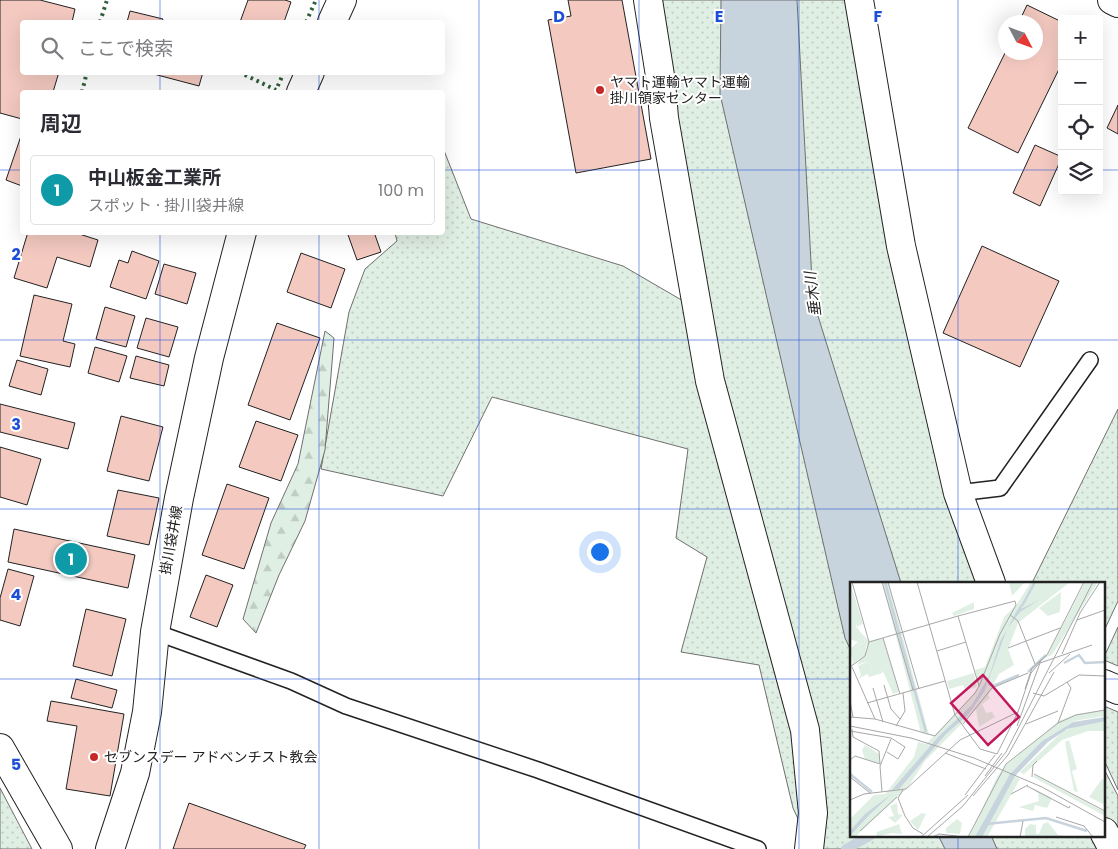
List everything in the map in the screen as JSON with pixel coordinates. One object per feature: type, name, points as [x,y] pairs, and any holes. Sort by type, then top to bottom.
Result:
[{"type":"street","points":[[333,20],[342,0]]},
{"type":"street","points":[[648,0],[661,82],[664,118],[710,381],[805,730],[813,813],[809,849]]},
{"type":"street","points":[[859,0],[901,246],[958,493],[991,582]]},
{"type":"street","points":[[1112,0],[1118,3]]},
{"type":"street","points":[[302,90],[309,75]]},
{"type":"street","name":"掛川袋井線","points":[[110,849],[135,774],[147,712],[155,632],[179,498],[209,358],[241,235]]},
{"type":"street","points":[[1106,685],[1118,690]]},
{"type":"street","points":[[0,748],[58,849]]},
{"type":"street","points":[[1106,836],[1112,849]]},
{"type":"lane","points":[[958,493],[1000,488],[1090,360]]},
{"type":"lane","points":[[155,632],[291,681],[346,706],[538,770],[758,849]]},
{"type":"green space","points":[[656,0],[870,0],[878,109],[985,582],[850,582],[850,836],[1106,836],[1106,773],[1118,796],[1118,849],[812,849],[793,808],[759,665],[681,652],[707,557],[676,538],[688,449],[492,397],[443,496],[321,469],[349,312],[365,269],[397,241],[396,235],[445,235],[445,153],[471,219],[623,266],[697,309]]},
{"type":"green space","points":[[325,331],[334,338],[325,450],[305,521],[279,575],[256,633],[243,619],[271,523],[298,464]]},
{"type":"green space","points":[[1118,409],[1118,601],[1106,627],[1106,582],[1032,582]]},
{"type":"green space","points":[[1118,627],[1118,666],[1106,661],[1106,653]]},
{"type":"green space","points":[[1106,707],[1118,712],[1118,790],[1106,764]]},
{"type":"green space","points":[[0,788],[32,849],[0,849]]},
{"type":"shaded area","points":[[721,0],[797,0],[813,300],[901,582],[850,582],[850,649],[845,638],[720,94]]},
{"type":"shaded area","points":[[938,836],[991,836],[997,849],[945,849]]},
{"type":"building","points":[[0,0],[40,0],[75,9],[72,20],[20,20],[20,75],[58,75],[54,90],[20,90],[20,118],[0,113]]},
{"type":"building","points":[[248,0],[285,0],[291,2],[285,20],[241,20]]},
{"type":"building","name":"ヤマト運輸ヤマト運輸 掛川領家センター","points":[[568,0],[622,0],[651,159],[576,173],[548,20],[571,16]]},
{"type":"building","points":[[1027,5],[1058,20],[1058,71],[1018,153],[968,128],[1002,60],[1043,60],[1043,15],[1022,15]]},
{"type":"building","points":[[130,11],[163,19],[163,20],[128,20]]},
{"type":"building","points":[[157,75],[202,75],[199,86]]},
{"type":"building","points":[[1118,105],[1118,134],[1107,128]]},
{"type":"building","points":[[20,139],[20,185],[6,180]]},
{"type":"building","points":[[1035,145],[1058,155],[1058,166],[1040,206],[1013,193]]},
{"type":"building","points":[[27,235],[82,235],[98,240],[90,267],[57,257],[47,288],[14,278]]},
{"type":"building","points":[[348,235],[375,235],[381,252],[357,260]]},
{"type":"building","points":[[982,246],[1059,281],[1020,367],[943,333]]},
{"type":"building","points":[[132,251],[159,261],[146,299],[110,287],[119,260],[128,263]]},
{"type":"building","points":[[301,253],[345,269],[331,308],[287,292]]},
{"type":"building","points":[[164,264],[196,273],[187,304],[155,294]]},
{"type":"building","points":[[34,295],[72,304],[63,341],[75,344],[70,367],[20,356]]},
{"type":"building","points":[[105,307],[135,316],[126,347],[96,339]]},
{"type":"building","points":[[146,318],[178,327],[169,357],[137,348]]},
{"type":"building","points":[[277,323],[320,338],[290,420],[248,405]]},
{"type":"building","points":[[95,347],[127,356],[119,382],[88,373]]},
{"type":"building","points":[[136,356],[169,365],[164,386],[130,378]]},
{"type":"building","points":[[17,360],[48,369],[41,395],[9,386]]},
{"type":"building","points":[[0,404],[75,423],[68,449],[0,432]]},
{"type":"building","points":[[121,416],[163,427],[149,481],[107,471]]},
{"type":"building","points":[[256,421],[298,435],[281,481],[239,467]]},
{"type":"building","points":[[0,447],[41,459],[27,505],[0,497]]},
{"type":"building","points":[[227,484],[269,498],[244,569],[202,555]]},
{"type":"building","points":[[118,490],[159,498],[149,545],[107,536]]},
{"type":"building","points":[[14,529],[135,555],[128,588],[8,562]]},
{"type":"building","points":[[8,569],[34,576],[20,626],[0,620],[0,598]]},
{"type":"building","points":[[206,575],[233,585],[217,627],[190,617]]},
{"type":"building","points":[[86,609],[126,619],[112,676],[73,666]]},
{"type":"building","points":[[76,679],[117,690],[112,708],[71,698]]},
{"type":"building","name":"セブンスデー アドベンチスト教会","points":[[51,701],[124,714],[110,796],[66,789],[77,726],[47,721]]},
{"type":"building","points":[[189,803],[306,845],[304,849],[173,849]]},
{"type":"waterway","points":[[846,849],[869,836]]},
{"type":"hedge","points":[[101,20],[107,0]]},
{"type":"hedge","points":[[307,20],[316,0]]},
{"type":"hedge","points":[[82,90],[86,75]]},
{"type":"hedge","points":[[245,75],[276,90]]},
{"type":"hedge","points":[[276,90],[283,75]]},
{"type":"place","name":"ヤマト運輸ヤマト運輸 掛川領家センター","points":[[600,90]]},
{"type":"place","name":"中山板金工業所","points":[[71,559]]},
{"type":"place","name":"セブンスデー アドベンチスト教会","points":[[94,757]]},
{"type":"water label","name":"垂木川","points":[[813,294]]}]
